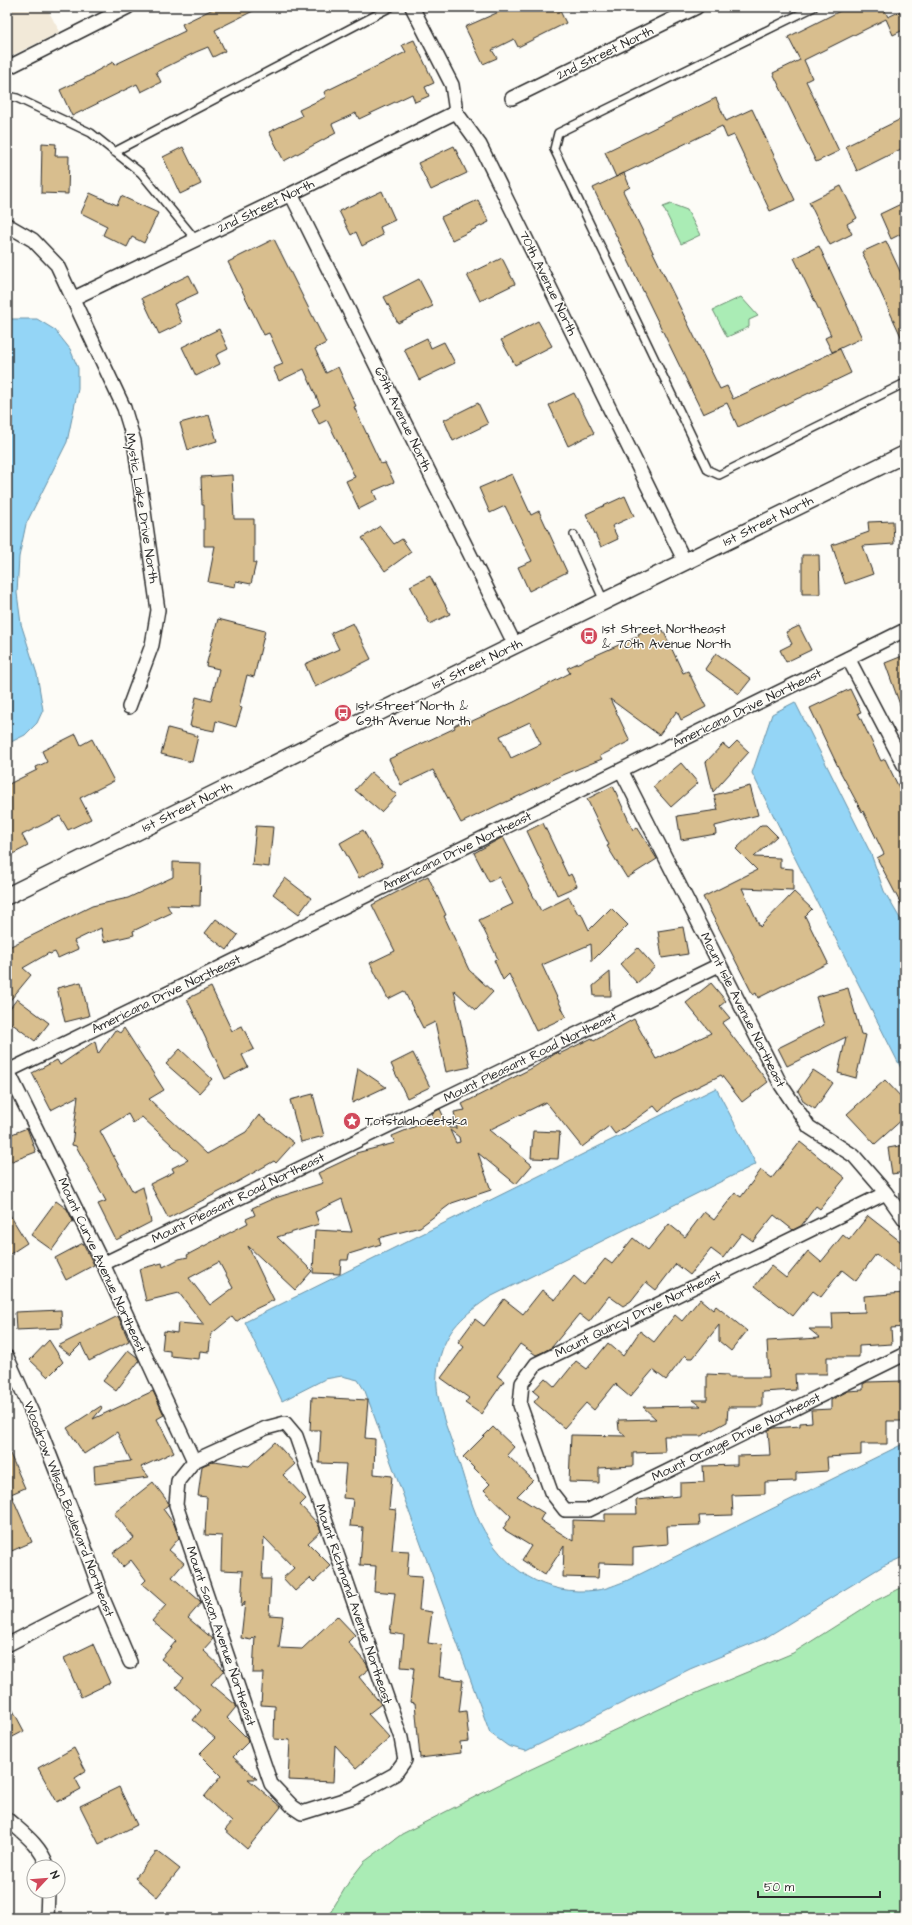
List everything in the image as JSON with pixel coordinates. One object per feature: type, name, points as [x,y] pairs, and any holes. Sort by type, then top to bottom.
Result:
[{"type":"street","points":[[7,68],[128,7]]},
{"type":"street","name":"70th Avenue North","points":[[412,7],[452,85],[456,112],[480,145],[685,562]]},
{"type":"street","name":"2nd Street North","points":[[512,98],[697,7]]},
{"type":"street","name":"2nd Street North","points":[[74,298],[291,194],[456,112]]},
{"type":"street","name":"69th Avenue North","points":[[291,194],[515,645]]},
{"type":"street","name":"Mystic Lake Drive North","points":[[7,224],[33,240],[57,265],[74,298],[124,408],[134,441],[158,610],[152,646],[128,707]]},
{"type":"street","name":"1st Street North","points":[[7,896],[905,454]]},
{"type":"street","name":"Americana Drive Northeast","points":[[7,1070],[197,980],[905,630]]},
{"type":"street","points":[[848,658],[905,766]]},
{"type":"street","name":"Mount Isle Avenue Northeast","points":[[621,770],[781,1085],[809,1127],[854,1156],[886,1193],[905,1220]]},
{"type":"street","name":"Mount Pleasant Road Northeast","points":[[102,1264],[719,965]]},
{"type":"street","name":"Mount Curve Avenue Northeast","points":[[7,1070],[102,1264],[194,1461]]},
{"type":"street","name":"Mount Quincy Drive Northeast","points":[[565,1510],[551,1492],[520,1405],[522,1383],[536,1364],[886,1193]]},
{"type":"street","name":"Mount Orange Drive Northeast","points":[[565,1510],[589,1510],[905,1354]]},
{"type":"street","name":"Woodrow Wilson Boulevard Northeast","points":[[7,1357],[42,1435],[73,1514],[102,1596],[130,1662]]},
{"type":"street","name":"Mount Richmond Avenue Northeast","points":[[194,1461],[273,1426],[285,1423],[296,1436],[401,1738],[405,1760],[395,1774],[353,1797],[323,1808],[302,1813],[293,1807]]},
{"type":"street","name":"Mount Saxon Avenue Northeast","points":[[194,1461],[178,1481],[176,1505],[271,1784],[293,1807]]},
{"type":"street","points":[[7,1645],[102,1596]]},
{"type":"street","points":[[7,1819],[27,1836],[43,1853],[45,1859]]},
{"type":"street","points":[[47,1918],[48,1899]]},
{"type":"lane","points":[[114,152],[391,7]]},
{"type":"lane","points":[[814,7],[558,133],[554,149],[708,470],[719,474],[905,384]]},
{"type":"lane","points":[[7,96],[17,98],[91,133],[141,173],[196,240]]},
{"type":"lane","points":[[574,535],[604,601]]},
{"type":"shaded area","points":[[7,7],[46,7],[60,32],[7,58]]},
{"type":"green space","points":[[671,204],[687,210],[700,235],[681,244],[663,207]]},
{"type":"green space","points":[[741,297],[758,316],[749,320],[749,327],[727,337],[713,310]]},
{"type":"green space","points":[[905,1586],[905,1918],[327,1918],[350,1880],[364,1862],[402,1834],[512,1778],[668,1705],[793,1653],[875,1601]]},
{"type":"water","points":[[37,319],[55,330],[70,349],[78,368],[78,389],[67,442],[26,524],[19,557],[17,593],[21,624],[37,674],[43,710],[37,723],[25,735],[7,744],[7,320]]},
{"type":"water","points":[[795,702],[871,854],[884,891],[905,927],[905,1076],[752,773],[772,714]]},
{"type":"water","points":[[716,1088],[756,1164],[490,1297],[465,1316],[446,1340],[439,1361],[437,1373],[438,1397],[444,1420],[476,1515],[489,1539],[501,1554],[513,1566],[528,1576],[543,1584],[560,1589],[578,1591],[608,1588],[626,1581],[905,1443],[905,1556],[883,1566],[765,1638],[690,1669],[526,1751],[508,1746],[490,1733],[365,1391],[358,1380],[342,1376],[325,1379],[282,1401],[245,1322]]},
{"type":"building","points":[[217,7],[261,7],[215,30],[225,51],[213,57],[208,47],[196,52],[156,72],[161,82],[141,92],[137,84],[72,116],[60,90],[93,74],[113,62],[114,65],[185,31],[182,24]]},
{"type":"building","points":[[510,7],[558,7],[566,23],[518,47],[514,39],[492,50],[497,58],[483,64],[465,27]]},
{"type":"building","points":[[848,7],[883,7],[888,17],[905,9],[905,29],[893,35],[886,19],[804,60],[812,78],[806,81],[839,151],[816,162],[773,73],[800,60],[788,37]]},
{"type":"building","points":[[414,40],[434,83],[425,87],[429,96],[415,102],[412,94],[359,119],[356,113],[332,124],[336,133],[284,161],[269,132],[302,116],[299,110],[326,97],[324,92],[406,52],[402,45]]},
{"type":"building","points":[[716,98],[726,121],[752,109],[795,200],[770,211],[734,135],[727,138],[722,126],[616,177],[605,152]]},
{"type":"building","points":[[905,117],[905,147],[857,171],[846,146]]},
{"type":"building","points":[[42,143],[56,144],[55,156],[69,156],[68,194],[41,193]]},
{"type":"building","points":[[454,146],[467,173],[431,190],[418,163]]},
{"type":"building","points":[[183,147],[201,184],[180,194],[163,157]]},
{"type":"building","points":[[624,173],[630,187],[623,191],[720,389],[727,386],[733,399],[840,349],[851,373],[738,427],[727,403],[703,414],[593,188]]},
{"type":"building","points":[[841,186],[857,218],[847,224],[852,234],[830,245],[809,202]]},
{"type":"building","points":[[382,191],[395,220],[380,227],[383,235],[362,246],[356,232],[351,235],[339,211]]},
{"type":"building","points":[[90,193],[117,205],[121,196],[158,213],[144,243],[132,237],[127,247],[103,235],[107,226],[81,213]]},
{"type":"building","points":[[478,200],[489,222],[452,240],[441,217]]},
{"type":"building","points":[[905,202],[905,232],[891,239],[880,214]]},
{"type":"building","points":[[274,239],[326,343],[315,349],[326,373],[338,367],[356,406],[354,407],[381,464],[385,463],[394,482],[373,491],[377,500],[359,509],[346,481],[355,477],[327,420],[319,424],[312,409],[320,405],[304,369],[279,381],[273,368],[283,364],[269,333],[264,335],[228,262]]},
{"type":"building","points":[[886,241],[905,282],[905,345],[862,252]]},
{"type":"building","points":[[819,246],[862,338],[832,352],[825,338],[831,335],[794,258]]},
{"type":"building","points":[[502,258],[515,284],[480,301],[467,275]]},
{"type":"building","points":[[189,275],[198,293],[174,304],[182,323],[159,334],[142,298]]},
{"type":"building","points":[[419,279],[433,306],[398,323],[384,297]]},
{"type":"building","points":[[538,321],[552,346],[515,365],[501,340]]},
{"type":"building","points":[[219,329],[228,349],[216,355],[220,364],[196,376],[182,347]]},
{"type":"building","points":[[427,338],[431,348],[444,342],[455,363],[419,380],[404,349]]},
{"type":"building","points":[[574,393],[594,433],[568,446],[549,405]]},
{"type":"building","points":[[478,403],[488,424],[453,441],[444,420]]},
{"type":"building","points":[[209,415],[217,441],[188,450],[180,423]]},
{"type":"building","points":[[512,474],[531,515],[539,511],[567,572],[529,591],[518,567],[532,561],[505,506],[490,513],[479,488]]},
{"type":"building","points":[[232,475],[234,519],[254,519],[254,563],[256,563],[251,584],[236,581],[235,587],[208,582],[215,546],[204,546],[204,505],[202,505],[201,477]]},
{"type":"building","points":[[625,496],[634,516],[612,526],[618,539],[601,547],[586,514]]},
{"type":"building","points":[[893,521],[894,544],[863,546],[873,574],[845,584],[832,545],[869,532],[868,522]]},
{"type":"building","points":[[380,526],[394,544],[402,539],[411,552],[385,571],[362,538]]},
{"type":"building","points":[[802,555],[819,555],[820,594],[802,594]]},
{"type":"building","points":[[430,576],[450,614],[430,624],[410,586]]},
{"type":"building","points":[[218,619],[265,631],[254,677],[247,675],[239,707],[242,708],[236,727],[216,721],[214,731],[190,726],[196,697],[211,701],[219,669],[206,666]]},
{"type":"building","points":[[353,623],[371,659],[315,687],[305,664],[339,649],[331,633]]},
{"type":"building","points":[[799,626],[811,650],[786,662],[780,650],[792,644],[786,632]]},
{"type":"building","points":[[650,628],[653,635],[663,630],[683,673],[688,671],[706,707],[681,720],[677,711],[659,735],[610,699],[630,741],[600,756],[602,759],[563,775],[461,823],[433,770],[401,785],[389,759],[455,728],[454,726],[468,719],[470,722],[514,702],[570,673],[567,668],[639,636],[638,634]],"holes":[[[530,722],[541,744],[511,758],[500,736]]]},
{"type":"building","points":[[716,653],[751,679],[739,694],[705,669]]},
{"type":"building","points":[[905,655],[905,713],[903,713],[885,663]]},
{"type":"building","points":[[850,689],[861,712],[858,713],[881,761],[885,759],[905,800],[905,912],[877,858],[884,854],[863,811],[862,812],[841,773],[810,708]]},
{"type":"building","points":[[168,728],[198,736],[192,762],[161,754]]},
{"type":"building","points":[[76,734],[81,745],[92,739],[114,781],[80,798],[91,819],[68,830],[60,816],[22,835],[28,846],[7,857],[7,785],[37,770],[36,767],[47,762],[42,751]]},
{"type":"building","points":[[737,741],[749,752],[713,792],[706,762],[723,744],[729,749]]},
{"type":"building","points":[[681,763],[698,783],[671,807],[653,787]]},
{"type":"building","points":[[371,772],[397,795],[381,812],[355,790]]},
{"type":"building","points":[[613,786],[633,830],[637,827],[657,859],[627,878],[607,846],[609,845],[587,799]]},
{"type":"building","points":[[750,786],[758,815],[715,826],[716,834],[681,840],[677,816],[718,810],[714,795]]},
{"type":"building","points":[[543,823],[568,876],[571,874],[577,886],[557,895],[527,831]]},
{"type":"building","points":[[761,825],[766,825],[777,836],[754,857],[780,858],[780,868],[793,869],[793,890],[742,888],[760,927],[794,892],[812,909],[805,916],[828,963],[758,998],[756,993],[753,995],[703,897],[757,870],[736,849]]},
{"type":"building","points":[[256,826],[273,827],[269,867],[252,865]]},
{"type":"building","points":[[363,830],[383,865],[359,878],[340,843]]},
{"type":"building","points":[[503,837],[541,911],[569,897],[578,914],[581,913],[589,930],[611,908],[628,925],[592,961],[591,944],[542,965],[566,1017],[536,1031],[509,974],[503,980],[494,960],[498,959],[479,920],[513,904],[499,877],[489,882],[474,853]]},
{"type":"building","points":[[173,862],[201,863],[200,906],[167,905],[171,913],[133,931],[134,935],[104,942],[101,928],[74,941],[78,949],[58,958],[55,952],[49,953],[23,968],[31,975],[7,1004],[7,950],[11,946],[92,906],[128,898],[173,877]]},
{"type":"building","points":[[428,876],[446,915],[444,916],[469,970],[493,992],[476,1010],[454,990],[470,1067],[446,1072],[435,1022],[423,1028],[404,991],[388,999],[370,963],[395,951],[372,905]]},
{"type":"building","points":[[285,878],[311,898],[299,914],[273,894]]},
{"type":"building","points":[[216,919],[238,935],[227,950],[205,933]]},
{"type":"building","points":[[683,927],[688,954],[662,958],[658,931]]},
{"type":"building","points":[[638,948],[655,967],[637,983],[620,964]]},
{"type":"building","points":[[610,972],[611,996],[594,996],[593,986]]},
{"type":"building","points":[[81,982],[89,1016],[65,1022],[57,988]]},
{"type":"building","points":[[711,983],[726,1001],[720,1006],[730,1018],[722,1023],[768,1082],[742,1102],[721,1075],[673,1099],[659,1112],[654,1106],[615,1134],[609,1126],[582,1147],[546,1102],[489,1130],[532,1165],[516,1184],[478,1153],[491,1190],[452,1203],[420,1227],[379,1238],[381,1244],[349,1254],[348,1260],[341,1260],[340,1274],[313,1273],[315,1230],[352,1232],[342,1199],[315,1212],[319,1224],[277,1237],[312,1271],[295,1290],[248,1246],[274,1300],[251,1311],[236,1322],[232,1317],[211,1334],[209,1352],[200,1351],[199,1359],[170,1356],[170,1351],[162,1350],[164,1331],[177,1333],[178,1323],[204,1325],[179,1293],[146,1301],[139,1269],[162,1263],[163,1267],[179,1259],[188,1257],[187,1255],[248,1223],[246,1219],[255,1215],[252,1208],[272,1199],[323,1183],[318,1173],[356,1155],[356,1153],[395,1143],[392,1136],[433,1119],[432,1113],[440,1109],[449,1128],[457,1128],[454,1112],[465,1110],[462,1104],[534,1067],[558,1052],[559,1054],[592,1038],[594,1041],[634,1019],[656,1059],[711,1033],[686,1003]],"holes":[[[450,1130],[459,1137],[460,1142],[456,1143]],[[219,1262],[233,1288],[210,1305],[189,1278]]]},
{"type":"building","points":[[211,987],[232,1031],[242,1026],[254,1049],[242,1055],[248,1067],[225,1079],[187,999]]},
{"type":"building","points":[[848,988],[861,1034],[866,1035],[856,1078],[838,1073],[846,1037],[787,1066],[778,1048],[824,1025],[816,997]]},
{"type":"building","points":[[17,999],[49,1023],[35,1041],[7,1020],[7,1012]]},
{"type":"building","points":[[124,1028],[164,1090],[149,1099],[207,1154],[246,1132],[259,1115],[294,1143],[276,1163],[274,1161],[227,1188],[168,1218],[150,1184],[174,1172],[172,1168],[188,1160],[142,1117],[133,1123],[128,1114],[100,1131],[133,1192],[143,1187],[151,1222],[116,1240],[98,1204],[106,1201],[76,1146],[72,1145],[78,1096],[51,1110],[32,1073],[57,1060],[60,1065],[95,1041],[98,1054],[115,1030],[120,1033]]},
{"type":"building","points":[[180,1049],[212,1079],[199,1093],[166,1064]]},
{"type":"building","points":[[413,1053],[430,1087],[407,1098],[391,1064]]},
{"type":"building","points":[[358,1068],[386,1087],[352,1103]]},
{"type":"building","points":[[813,1070],[833,1083],[815,1109],[804,1102],[798,1091]]},
{"type":"building","points":[[885,1080],[905,1101],[905,1117],[875,1144],[847,1114]]},
{"type":"building","points":[[313,1094],[324,1136],[301,1142],[290,1100]]},
{"type":"building","points":[[27,1128],[36,1152],[7,1163],[7,1136]]},
{"type":"building","points":[[533,1131],[560,1132],[558,1159],[531,1158]]},
{"type":"building","points":[[800,1142],[845,1178],[820,1209],[816,1206],[801,1226],[793,1230],[774,1215],[753,1241],[742,1233],[723,1258],[711,1249],[690,1275],[676,1264],[656,1290],[646,1282],[631,1301],[623,1306],[609,1296],[589,1322],[579,1314],[552,1347],[543,1352],[536,1355],[520,1344],[497,1376],[504,1381],[481,1414],[465,1403],[469,1398],[441,1378],[464,1347],[458,1342],[475,1319],[484,1326],[504,1299],[523,1314],[542,1290],[555,1300],[574,1276],[584,1285],[605,1259],[612,1264],[633,1238],[648,1250],[669,1224],[685,1237],[704,1212],[714,1220],[735,1193],[741,1197],[761,1170],[772,1178]]},
{"type":"building","points":[[905,1145],[905,1172],[892,1174],[888,1148]]},
{"type":"building","points":[[56,1201],[67,1209],[73,1221],[52,1250],[31,1235]]},
{"type":"building","points":[[7,1210],[27,1243],[7,1256]]},
{"type":"building","points":[[868,1216],[905,1245],[905,1262],[898,1271],[876,1254],[856,1281],[842,1270],[821,1297],[813,1291],[793,1316],[755,1286],[771,1266],[786,1278],[808,1251],[821,1262],[843,1235],[849,1240]]},
{"type":"building","points":[[83,1243],[94,1265],[66,1280],[55,1258]]},
{"type":"building","points":[[905,1293],[905,1327],[891,1328],[892,1344],[859,1346],[859,1357],[827,1357],[827,1374],[795,1374],[796,1390],[762,1392],[762,1407],[728,1407],[727,1422],[701,1436],[664,1436],[665,1452],[633,1453],[633,1466],[599,1468],[599,1483],[569,1482],[571,1435],[626,1436],[619,1430],[618,1420],[656,1419],[643,1407],[701,1406],[693,1400],[707,1400],[707,1374],[728,1375],[728,1377],[769,1377],[767,1341],[820,1338],[809,1329],[833,1329],[832,1313],[865,1312],[864,1296]]},
{"type":"building","points":[[700,1299],[713,1310],[716,1306],[747,1331],[731,1351],[719,1341],[719,1325],[693,1358],[688,1358],[685,1355],[666,1380],[653,1370],[630,1397],[617,1386],[616,1383],[594,1410],[586,1403],[564,1428],[534,1402],[539,1396],[533,1391],[545,1378],[555,1387],[576,1361],[587,1369],[608,1343],[623,1356],[640,1331],[654,1342],[675,1315],[682,1321]]},
{"type":"building","points":[[61,1310],[62,1328],[16,1330],[15,1312]]},
{"type":"building","points":[[118,1316],[129,1341],[89,1361],[81,1344],[70,1355],[58,1346]]},
{"type":"building","points":[[49,1340],[63,1362],[48,1377],[30,1360]]},
{"type":"building","points":[[128,1350],[137,1357],[139,1361],[116,1391],[103,1381]]},
{"type":"building","points":[[905,1381],[905,1421],[887,1421],[887,1444],[861,1444],[861,1455],[827,1457],[828,1471],[796,1473],[796,1481],[765,1482],[765,1494],[732,1495],[733,1515],[699,1516],[700,1525],[667,1526],[668,1544],[633,1547],[633,1564],[599,1563],[598,1578],[563,1577],[564,1546],[545,1575],[522,1560],[531,1546],[503,1529],[511,1516],[484,1490],[490,1484],[463,1457],[493,1427],[514,1447],[507,1455],[533,1480],[517,1496],[544,1513],[540,1520],[573,1541],[573,1520],[605,1521],[605,1514],[637,1514],[636,1500],[680,1496],[680,1483],[704,1482],[703,1466],[737,1465],[737,1456],[770,1455],[768,1430],[774,1428],[800,1426],[800,1423],[812,1422],[811,1410],[831,1409],[831,1400],[848,1391],[863,1390],[863,1384],[867,1382]]},
{"type":"building","points":[[153,1391],[164,1415],[157,1419],[174,1452],[141,1467],[149,1477],[95,1484],[94,1466],[131,1461],[117,1432],[84,1454],[67,1428],[101,1406],[102,1408],[93,1419]]},
{"type":"building","points":[[312,1397],[368,1400],[365,1438],[375,1439],[374,1474],[392,1476],[389,1509],[396,1510],[392,1550],[409,1551],[407,1576],[422,1577],[419,1610],[432,1612],[428,1643],[442,1645],[439,1677],[463,1680],[459,1712],[466,1711],[469,1741],[460,1742],[461,1753],[420,1758],[415,1703],[410,1702],[414,1668],[401,1667],[404,1635],[390,1633],[395,1593],[374,1591],[376,1566],[360,1565],[363,1527],[350,1526],[353,1499],[343,1498],[346,1464],[319,1463],[321,1430],[310,1430]]},
{"type":"building","points":[[275,1442],[295,1464],[283,1475],[306,1499],[300,1505],[318,1524],[321,1531],[308,1543],[331,1566],[314,1582],[310,1578],[295,1591],[283,1578],[294,1568],[264,1537],[262,1579],[271,1579],[269,1615],[283,1616],[279,1648],[302,1649],[337,1616],[355,1635],[348,1642],[366,1663],[369,1669],[359,1677],[381,1704],[368,1714],[390,1738],[356,1768],[335,1745],[333,1782],[288,1780],[290,1740],[274,1739],[275,1706],[261,1705],[263,1673],[253,1673],[255,1636],[251,1640],[241,1638],[245,1602],[241,1607],[243,1571],[221,1570],[222,1536],[205,1535],[207,1497],[198,1496],[202,1466],[214,1461],[249,1466]]},
{"type":"building","points":[[7,1447],[25,1488],[11,1494],[32,1542],[7,1553]]},
{"type":"building","points":[[153,1482],[168,1502],[168,1505],[163,1509],[174,1524],[179,1538],[169,1550],[184,1563],[172,1577],[200,1601],[201,1603],[188,1618],[213,1639],[203,1650],[224,1670],[211,1684],[236,1705],[227,1718],[247,1738],[248,1742],[233,1757],[257,1779],[248,1779],[281,1807],[247,1849],[225,1830],[232,1822],[204,1797],[221,1776],[199,1754],[215,1738],[193,1720],[201,1710],[176,1687],[184,1678],[161,1659],[176,1641],[152,1621],[166,1605],[142,1584],[146,1580],[131,1560],[123,1567],[113,1553],[134,1538],[114,1513]]},
{"type":"building","points":[[93,1644],[110,1683],[81,1697],[64,1658]]},
{"type":"building","points":[[7,1699],[24,1731],[7,1740]]},
{"type":"building","points":[[74,1748],[86,1771],[75,1778],[81,1789],[57,1802],[38,1768]]},
{"type":"building","points":[[119,1787],[137,1825],[99,1844],[80,1806]]},
{"type":"building","points":[[157,1851],[180,1869],[157,1897],[135,1878]]},
{"type":"place","name":"1st Street Northeast & 70th Avenue North","points":[[589,636]]},
{"type":"place","name":"1st Street North & 69th Avenue North","points":[[343,713]]},
{"type":"place","name":"Totstalahoeetska","points":[[352,1121]]}]
